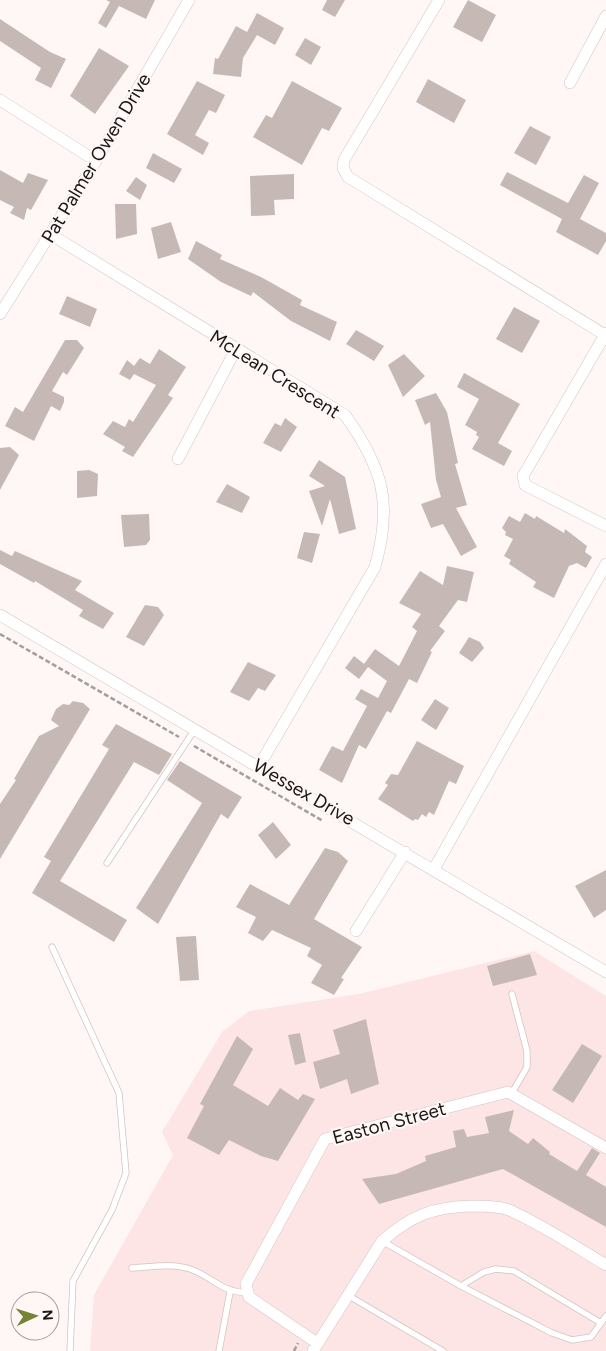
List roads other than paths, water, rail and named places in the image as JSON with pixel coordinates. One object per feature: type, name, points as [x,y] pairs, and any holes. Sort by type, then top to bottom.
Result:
[{"type":"street","name":"Pat Palmer Owen Drive","points":[[0,314],[96,161],[189,0]]},
{"type":"street","points":[[439,0],[344,160],[343,168],[348,177],[605,334],[523,476],[525,485],[606,526]]},
{"type":"street","points":[[570,83],[606,16]]},
{"type":"street","points":[[0,100],[96,161]]},
{"type":"street","name":"McLean Crescent","points":[[50,234],[345,416],[368,448],[377,469],[384,519],[384,538],[375,567],[259,766]]},
{"type":"street","points":[[178,459],[236,349]]},
{"type":"street","points":[[434,869],[606,564]]},
{"type":"street","name":"Wessex Drive","points":[[0,615],[606,972]]},
{"type":"street","points":[[356,931],[405,852]]},
{"type":"street","name":"Easton Street","points":[[247,1293],[246,1280],[325,1139],[503,1092],[512,1093]]},
{"type":"street","points":[[512,1093],[606,1148]]},
{"type":"street","points":[[247,1293],[249,1297],[315,1347],[382,1241],[417,1216],[444,1207],[479,1206],[509,1210],[606,1265]]},
{"type":"lane","points":[[107,863],[195,729]]},
{"type":"lane","points":[[52,946],[119,1093],[126,1174],[112,1210],[73,1281],[70,1351]]},
{"type":"lane","points":[[512,994],[527,1051],[526,1067],[512,1093]]},
{"type":"lane","points":[[382,1241],[461,1286],[552,1333],[572,1340],[591,1337],[606,1316]]},
{"type":"lane","points":[[132,1268],[179,1266],[192,1270],[230,1292],[247,1293]]},
{"type":"lane","points":[[461,1286],[484,1272],[496,1269],[514,1271],[601,1323]]},
{"type":"lane","points":[[219,1351],[230,1292]]},
{"type":"lane","points":[[349,1296],[443,1351]]}]
